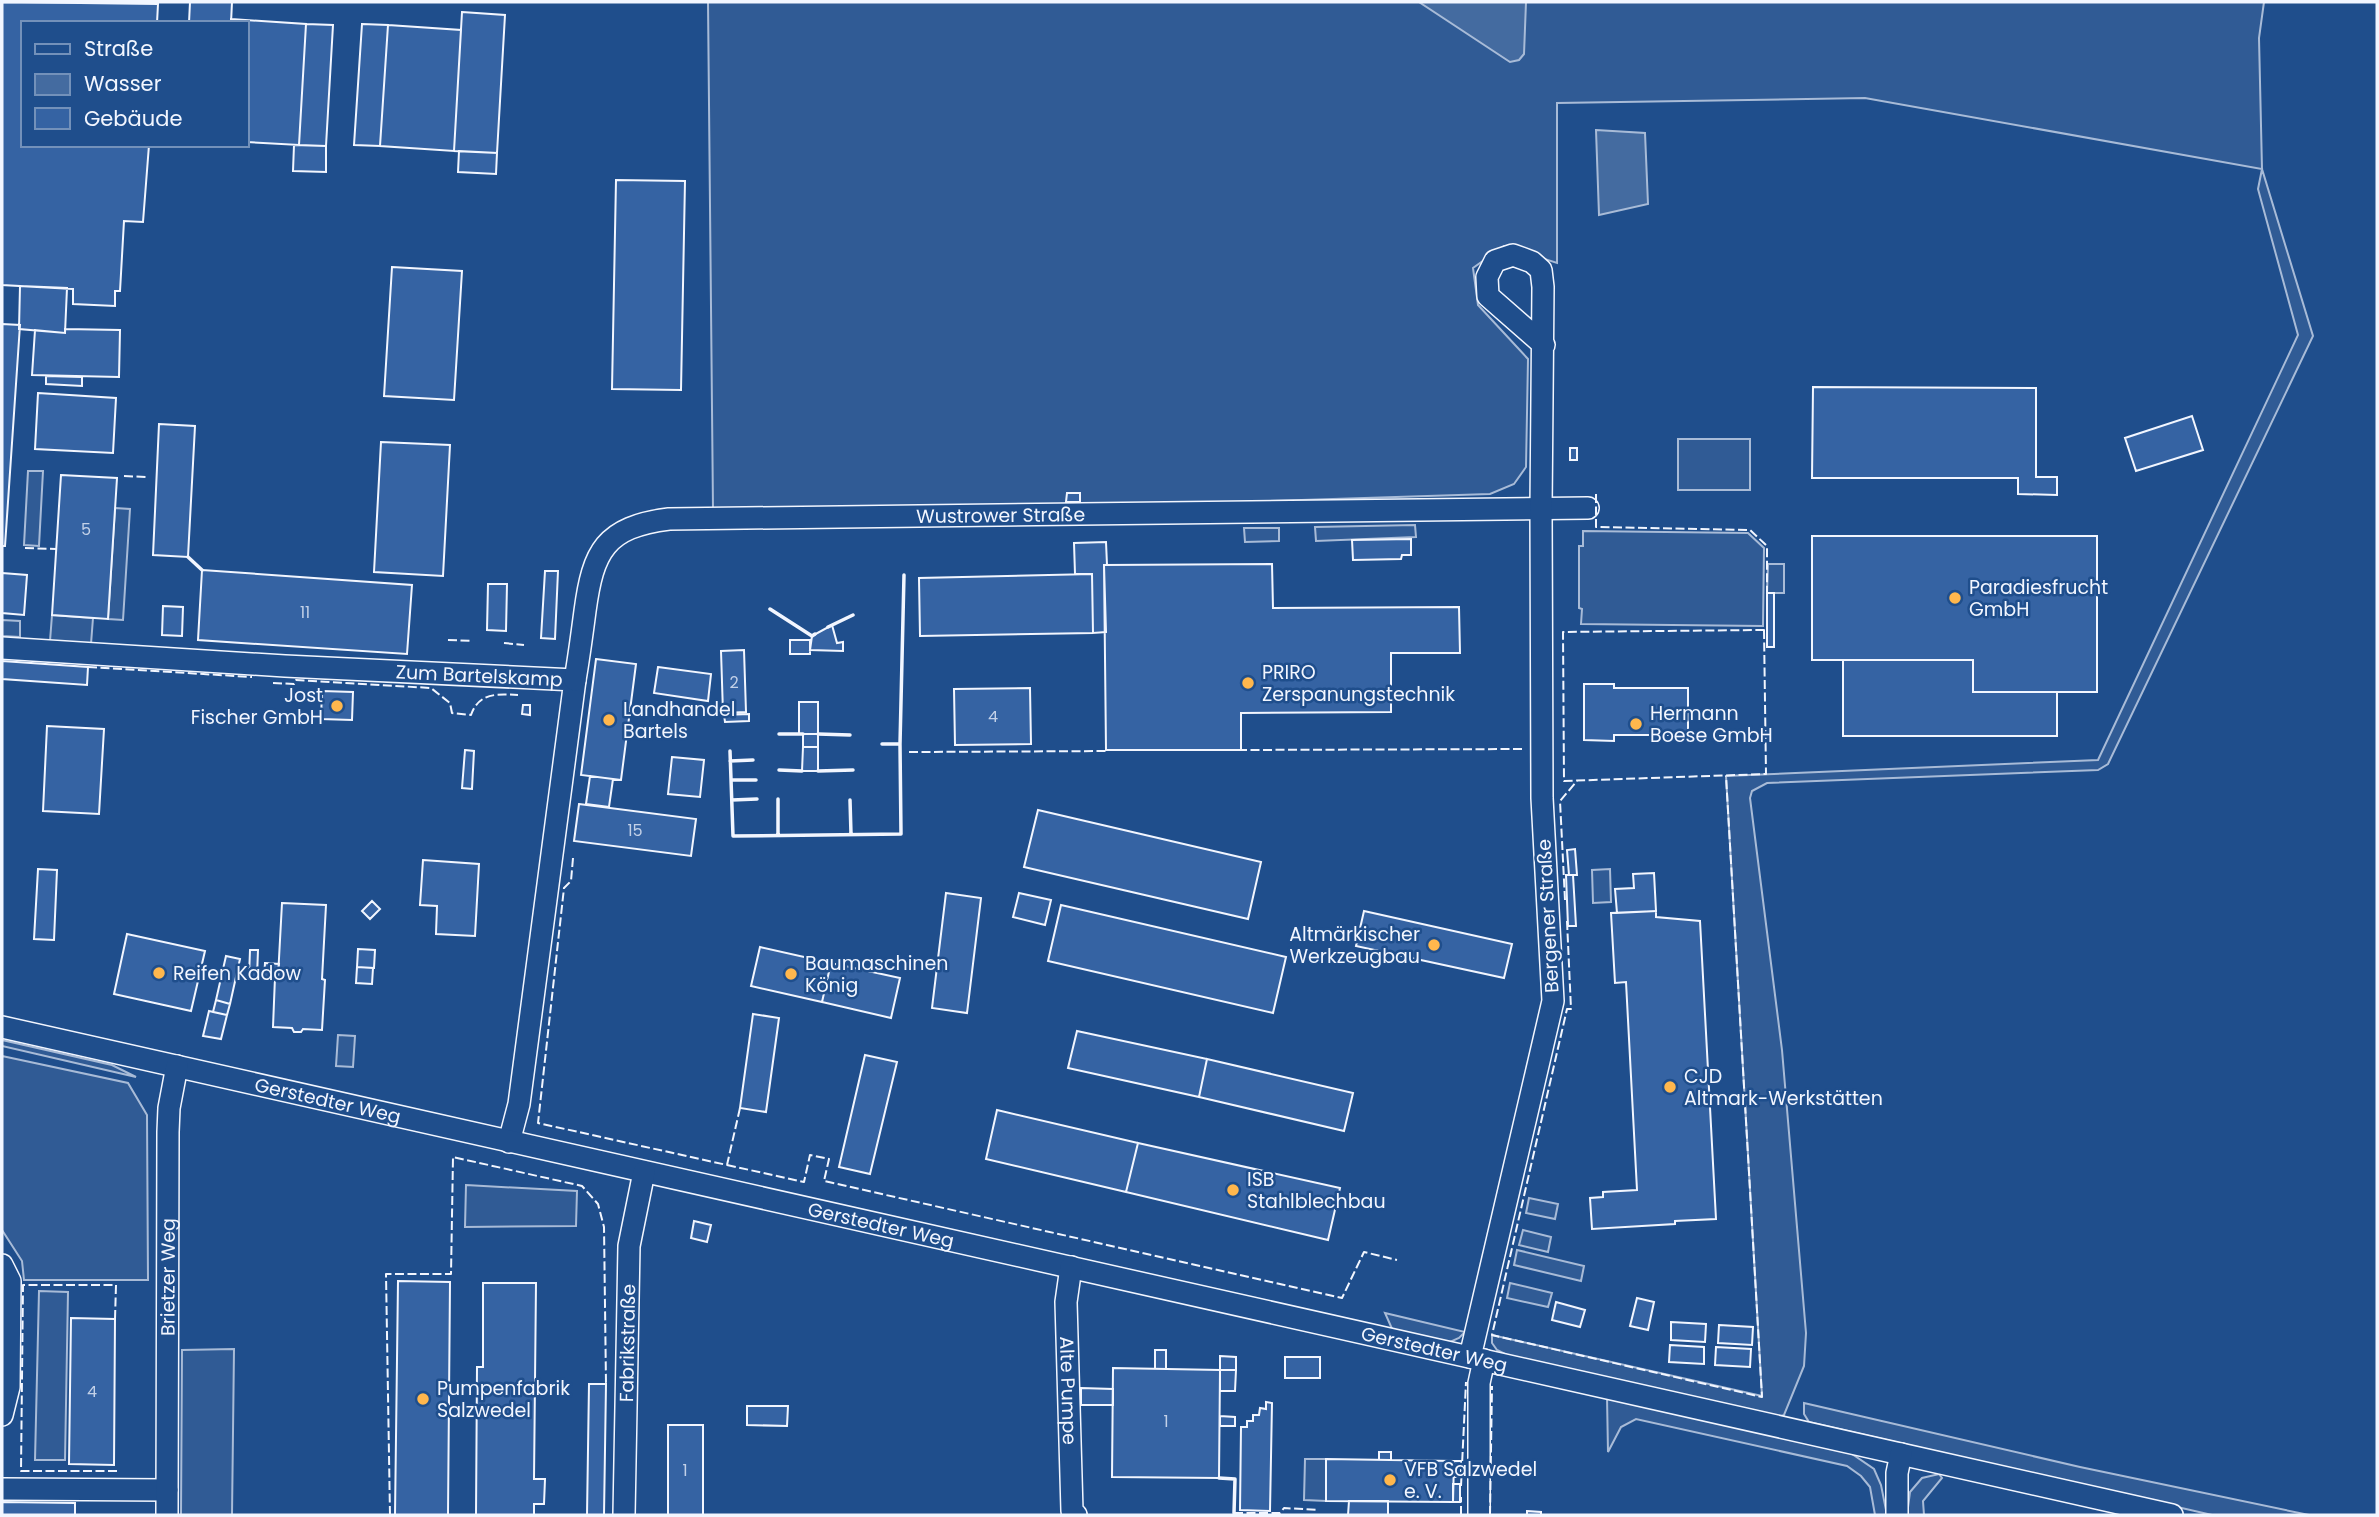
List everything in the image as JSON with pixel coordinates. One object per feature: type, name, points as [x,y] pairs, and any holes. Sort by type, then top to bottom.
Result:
[{"type":"street","name":"Bergener Straße","points":[[1477,1359],[1553,1001],[1542,798],[1541,508],[1544,345]]},
{"type":"street","name":"Wustrower Straße","points":[[575,680],[587,595],[598,554],[618,534],[650,521],[1588,508]]},
{"type":"street","name":"Zum Bartelskamp","points":[[2,648],[575,680],[519,1104],[509,1142]]},
{"type":"street","name":"Gerstedter Weg","points":[[2,1027],[2172,1515]]},
{"type":"street","name":"Brietzer Weg","points":[[167,1515],[168,1132],[170,1100],[177,1066]]},
{"type":"street","name":"Fabrikstraße","points":[[624,1515],[629,1246],[645,1172]]},
{"type":"street","points":[[2,1265],[10,1281],[10,1332],[9,1387],[2,1415]]},
{"type":"street","name":"Alte Pumpe","points":[[1071,1267],[1066,1302],[1072,1511],[1076,1515]]},
{"type":"street","points":[[1477,1359],[1479,1515]]},
{"type":"street","points":[[1897,1515],[1897,1473],[1901,1454]]},
{"type":"street","points":[[2,1489],[167,1490]]},
{"type":"shaded area","points":[[708,2],[2264,2],[2259,38],[2262,169],[1865,98],[1557,103],[1557,263],[1504,246],[1473,268],[1478,305],[1528,359],[1526,467],[1514,484],[1490,494],[1142,505],[713,510]]},
{"type":"shaded area","points":[[2262,169],[2313,336],[2108,764],[2098,770],[1767,783],[1752,791],[1750,798],[1782,1050],[1806,1333],[1804,1366],[1784,1415],[1779,1417],[1511,1357],[1497,1350],[1492,1343],[1492,1335],[1762,1396],[1726,776],[2098,760],[2298,335],[2258,189]]},
{"type":"shaded area","points":[[1678,439],[1750,439],[1750,490],[1678,490]]},
{"type":"shaded area","points":[[28,471],[43,471],[39,546],[24,545]]},
{"type":"shaded area","points":[[115,508],[130,509],[123,620],[108,619]]},
{"type":"shaded area","points":[[1415,525],[1416,537],[1316,541],[1315,527]]},
{"type":"shaded area","points":[[1244,528],[1279,528],[1279,541],[1245,542]]},
{"type":"shaded area","points":[[1583,531],[1748,533],[1764,548],[1763,626],[1581,624],[1579,546],[1583,546]]},
{"type":"shaded area","points":[[1768,564],[1784,564],[1784,593],[1767,593]]},
{"type":"shaded area","points":[[52,615],[93,618],[91,644],[50,641]]},
{"type":"shaded area","points":[[2,620],[20,621],[20,637],[2,636]]},
{"type":"shaded area","points":[[1610,869],[1611,902],[1593,903],[1592,870]]},
{"type":"shaded area","points":[[338,1035],[355,1036],[353,1067],[336,1066]]},
{"type":"shaded area","points":[[2,1040],[112,1065],[136,1077],[2,1046]]},
{"type":"shaded area","points":[[2,1056],[128,1083],[147,1115],[148,1280],[24,1280],[22,1261],[2,1230]]},
{"type":"shaded area","points":[[466,1185],[577,1191],[576,1226],[465,1227]]},
{"type":"shaded area","points":[[1529,1198],[1558,1204],[1555,1219],[1526,1213]]},
{"type":"shaded area","points":[[1523,1230],[1551,1237],[1548,1252],[1519,1245]]},
{"type":"shaded area","points":[[1517,1250],[1584,1266],[1581,1281],[1514,1265]]},
{"type":"shaded area","points":[[1510,1283],[1552,1293],[1548,1307],[1507,1298]]},
{"type":"shaded area","points":[[39,1291],[68,1292],[65,1460],[35,1460]]},
{"type":"shaded area","points":[[1385,1313],[1465,1332],[1450,1342],[1393,1331]]},
{"type":"shaded area","points":[[234,1349],[232,1515],[181,1515],[182,1350]]},
{"type":"shaded area","points":[[1607,1397],[1849,1452],[1874,1469],[1881,1485],[1887,1515],[1875,1515],[1870,1487],[1847,1466],[1636,1419],[1621,1427],[1608,1452]]},
{"type":"shaded area","points":[[1804,1403],[2080,1467],[2309,1515],[2212,1515],[1809,1422],[1804,1414]]},
{"type":"shaded area","points":[[1305,1459],[1326,1459],[1326,1501],[1304,1500]]},
{"type":"shaded area","points":[[1939,1474],[1942,1478],[1923,1501],[1924,1515],[1907,1515],[1910,1492],[1922,1478]]},
{"type":"water","points":[[1419,2],[1526,2],[1524,54],[1519,60],[1510,62]]},
{"type":"water","points":[[1596,130],[1645,133],[1648,204],[1599,215]]},
{"type":"building","points":[[2,2],[158,4],[157,21],[21,21],[21,147],[149,147],[143,222],[124,221],[120,291],[115,291],[115,306],[73,304],[73,289],[2,285]]},
{"type":"building","points":[[190,2],[232,2],[231,21],[189,21]]},
{"type":"building","points":[[462,12],[505,15],[497,153],[454,151]]},
{"type":"building","points":[[231,19],[306,24],[299,145],[248,142],[248,21]]},
{"type":"building","points":[[306,24],[333,25],[326,146],[299,145]]},
{"type":"building","points":[[362,24],[388,25],[380,146],[354,145]]},
{"type":"building","points":[[388,25],[461,30],[454,151],[380,146]]},
{"type":"building","points":[[294,145],[326,146],[326,172],[293,171]]},
{"type":"building","points":[[459,151],[497,153],[496,174],[458,172]]},
{"type":"building","points":[[616,180],[685,181],[681,390],[612,389]]},
{"type":"building","points":[[392,267],[462,271],[454,400],[384,396]]},
{"type":"building","points":[[20,286],[67,288],[65,333],[19,329]]},
{"type":"building","points":[[2,324],[20,325],[5,546],[2,546]]},
{"type":"building","points":[[65,329],[120,330],[119,377],[32,375],[35,330],[65,333]]},
{"type":"building","points":[[46,376],[82,377],[82,386],[46,384]]},
{"type":"building","points":[[1813,387],[2036,388],[2036,477],[2057,477],[2057,495],[2018,494],[2018,478],[1812,478]]},
{"type":"building","points":[[38,393],[116,398],[113,453],[35,449]]},
{"type":"building","points":[[2192,416],[2203,450],[2136,471],[2125,438]]},
{"type":"building","points":[[159,424],[195,426],[188,557],[153,555]]},
{"type":"building","points":[[381,442],[450,445],[443,576],[374,572]]},
{"type":"building","points":[[1570,448],[1577,448],[1577,460],[1570,460]]},
{"type":"building","points":[[61,475],[117,478],[108,619],[52,615]]},
{"type":"building","points":[[1067,493],[1080,493],[1080,502],[1066,502]]},
{"type":"building","name":"Paradiesfrucht GmbH","points":[[1812,536],[2097,536],[2097,692],[1973,692],[1973,660],[1812,660]]},
{"type":"building","points":[[1411,539],[1411,555],[1402,555],[1401,559],[1353,560],[1352,540]]},
{"type":"building","points":[[1106,542],[1106,632],[1093,633],[1092,574],[1075,574],[1074,543]]},
{"type":"building","name":"PRIRO Zerspanungstechnik","points":[[1272,564],[1273,608],[1459,607],[1460,653],[1391,653],[1391,712],[1241,713],[1241,750],[1106,750],[1104,565]]},
{"type":"building","points":[[202,570],[412,585],[407,654],[198,640]]},
{"type":"building","points":[[545,571],[558,571],[555,639],[541,638]]},
{"type":"building","points":[[2,573],[27,575],[24,615],[2,613]]},
{"type":"building","points":[[1092,574],[1093,633],[920,636],[919,578]]},
{"type":"building","points":[[488,584],[507,584],[506,631],[487,630]]},
{"type":"building","points":[[1767,593],[1774,593],[1774,647],[1767,647]]},
{"type":"building","points":[[163,606],[183,607],[182,636],[162,635]]},
{"type":"building","points":[[832,625],[837,643],[843,642],[843,651],[810,650],[812,636]]},
{"type":"building","points":[[790,640],[810,640],[810,654],[790,654]]},
{"type":"building","points":[[744,650],[746,712],[723,713],[721,651]]},
{"type":"building","name":"Landhandel Bartels","points":[[596,659],[636,664],[621,780],[581,775]]},
{"type":"building","points":[[1843,660],[1973,660],[1973,692],[2057,692],[2057,736],[1843,736]]},
{"type":"building","points":[[2,661],[88,667],[87,685],[2,679]]},
{"type":"building","points":[[658,667],[711,674],[708,701],[654,693]]},
{"type":"building","name":"Hermann Boese GmbH","points":[[1584,684],[1614,684],[1614,688],[1688,688],[1688,735],[1614,735],[1614,741],[1584,740]]},
{"type":"building","points":[[1030,688],[1031,744],[955,745],[954,689]]},
{"type":"building","name":"Jost Fischer GmbH","points":[[322,691],[353,692],[352,720],[321,719]]},
{"type":"building","points":[[799,702],[818,702],[818,734],[799,734]]},
{"type":"building","points":[[523,705],[530,705],[530,715],[522,714]]},
{"type":"building","points":[[749,714],[749,721],[725,722],[724,715]]},
{"type":"building","points":[[47,726],[104,729],[99,814],[43,811]]},
{"type":"building","points":[[803,734],[818,734],[818,747],[803,747]]},
{"type":"building","points":[[803,747],[818,747],[818,771],[802,771]]},
{"type":"building","points":[[465,750],[474,751],[472,789],[462,788]]},
{"type":"building","points":[[672,757],[704,760],[700,797],[668,794]]},
{"type":"building","points":[[590,776],[613,779],[609,807],[586,804]]},
{"type":"building","points":[[579,804],[696,819],[691,856],[574,841]]},
{"type":"building","points":[[1038,810],[1261,862],[1248,919],[1024,867]]},
{"type":"building","points":[[1575,849],[1577,875],[1569,875],[1567,850]]},
{"type":"building","points":[[423,860],[479,864],[475,936],[436,934],[437,906],[420,905]]},
{"type":"building","points":[[38,869],[57,870],[54,940],[34,939]]},
{"type":"building","points":[[1654,873],[1656,911],[1617,913],[1615,889],[1634,888],[1633,874]]},
{"type":"building","points":[[1566,875],[1573,875],[1576,926],[1568,926]]},
{"type":"building","points":[[946,893],[981,898],[967,1013],[932,1008]]},
{"type":"building","points":[[1019,893],[1051,900],[1045,925],[1013,917]]},
{"type":"building","points":[[372,901],[380,909],[370,919],[362,911]]},
{"type":"building","points":[[282,903],[326,905],[322,1030],[303,1029],[301,1032],[294,1032],[292,1028],[273,1027]]},
{"type":"building","points":[[1061,905],[1286,957],[1273,1013],[1048,961]]},
{"type":"building","name":"Altmärkischer Werkzeugbau","points":[[1364,911],[1512,944],[1504,978],[1356,946]]},
{"type":"building","name":"CJD Altmark-Werkstätten","points":[[1656,911],[1656,917],[1700,921],[1716,1219],[1592,1229],[1590,1198],[1603,1197],[1603,1192],[1637,1190],[1626,982],[1615,983],[1611,913]]},
{"type":"building","name":"Reifen Kadow","points":[[127,934],[205,951],[191,1011],[114,994]]},
{"type":"building","name":"Baumaschinen König","points":[[760,947],[831,963],[822,1002],[751,986]]},
{"type":"building","points":[[358,949],[375,950],[374,968],[357,967]]},
{"type":"building","points":[[250,950],[258,950],[257,977],[249,977]]},
{"type":"building","points":[[226,956],[240,959],[230,1004],[216,1000]]},
{"type":"building","points":[[265,963],[279,964],[278,977],[264,979]]},
{"type":"building","points":[[831,963],[900,978],[891,1018],[822,1002]]},
{"type":"building","points":[[357,967],[373,968],[372,984],[356,983]]},
{"type":"building","points":[[216,1000],[230,1004],[227,1015],[213,1012]]},
{"type":"building","points":[[209,1011],[227,1015],[221,1039],[203,1036]]},
{"type":"building","points":[[753,1014],[779,1018],[766,1112],[740,1108]]},
{"type":"building","points":[[1077,1031],[1207,1059],[1199,1097],[1068,1068]]},
{"type":"building","points":[[865,1055],[897,1062],[870,1174],[839,1167]]},
{"type":"building","points":[[1207,1059],[1353,1093],[1344,1131],[1199,1097]]},
{"type":"building","points":[[997,1110],[1138,1143],[1126,1192],[986,1159]]},
{"type":"building","name":"ISB Stahlblechbau","points":[[1138,1143],[1340,1188],[1328,1240],[1126,1192]]},
{"type":"building","points":[[694,1221],[711,1225],[707,1242],[691,1238]]},
{"type":"building","name":"Pumpenfabrik Salzwedel","points":[[398,1281],[450,1282],[448,1515],[395,1515]]},
{"type":"building","points":[[483,1283],[536,1283],[534,1479],[545,1479],[544,1504],[534,1504],[534,1515],[476,1515],[477,1367],[483,1367]]},
{"type":"building","points":[[1637,1298],[1654,1302],[1648,1330],[1630,1326]]},
{"type":"building","points":[[1556,1302],[1585,1310],[1580,1327],[1552,1320]]},
{"type":"building","points":[[71,1318],[115,1319],[114,1465],[69,1464]]},
{"type":"building","points":[[1671,1322],[1706,1324],[1705,1342],[1671,1340]]},
{"type":"building","points":[[1719,1325],[1753,1327],[1752,1345],[1718,1343]]},
{"type":"building","points":[[1670,1345],[1704,1347],[1704,1364],[1669,1362]]},
{"type":"building","points":[[1716,1347],[1751,1349],[1750,1367],[1715,1365]]},
{"type":"building","points":[[1155,1350],[1166,1350],[1166,1369],[1155,1369]]},
{"type":"building","points":[[1220,1356],[1236,1357],[1236,1370],[1220,1370]]},
{"type":"building","points":[[1285,1357],[1320,1357],[1320,1378],[1285,1378]]},
{"type":"building","points":[[1113,1368],[1220,1370],[1219,1478],[1112,1477]]},
{"type":"building","points":[[1220,1370],[1236,1370],[1235,1391],[1220,1391]]},
{"type":"building","points":[[589,1384],[606,1384],[604,1515],[587,1515]]},
{"type":"building","points":[[1081,1388],[1113,1389],[1113,1405],[1081,1405]]},
{"type":"building","points":[[1266,1402],[1272,1403],[1270,1511],[1240,1510],[1241,1427],[1247,1427],[1247,1421],[1253,1421],[1253,1415],[1259,1415],[1260,1408],[1266,1409]]},
{"type":"building","points":[[747,1406],[788,1406],[787,1426],[747,1425]]},
{"type":"building","points":[[1220,1416],[1235,1417],[1235,1426],[1220,1426]]},
{"type":"building","points":[[668,1425],[703,1425],[703,1515],[668,1515]]},
{"type":"building","points":[[1379,1452],[1391,1452],[1391,1460],[1379,1460]]},
{"type":"building","name":"VFB Salzwedel e. V.","points":[[1326,1459],[1454,1461],[1453,1502],[1326,1501]]},
{"type":"building","points":[[1454,1461],[1461,1461],[1461,1477],[1453,1477]]},
{"type":"building","points":[[1453,1484],[1460,1484],[1460,1502],[1453,1502]]},
{"type":"building","points":[[1349,1501],[1388,1501],[1388,1515],[1348,1515]]},
{"type":"building","points":[[2,1502],[75,1503],[75,1515],[2,1515]]},
{"type":"building","points":[[1527,1511],[1541,1512],[1541,1515],[1527,1515]]},
{"type":"fence","points":[[124,476],[146,477]]},
{"type":"fence","points":[[1596,494],[1596,527],[1750,530],[1767,546],[1767,593]]},
{"type":"fence","points":[[25,548],[56,549]]},
{"type":"fence","points":[[1764,630],[1766,774],[1564,781],[1563,632],[1764,630]]},
{"type":"fence","points":[[448,640],[473,641]]},
{"type":"fence","points":[[504,643],[524,645]]},
{"type":"fence","points":[[88,667],[252,677]]},
{"type":"fence","points":[[273,683],[294,684],[296,680],[431,688],[450,703],[452,713],[471,715],[474,707],[484,698],[518,695]]},
{"type":"fence","points":[[1238,750],[1525,749]]},
{"type":"fence","points":[[909,752],[1109,751]]},
{"type":"fence","points":[[1567,921],[1571,1009],[1567,1009],[1492,1335],[1762,1397],[1726,776]]},
{"type":"fence","points":[[1565,900],[1560,801],[1577,781]]},
{"type":"fence","points":[[573,858],[571,881],[564,888],[538,1123],[727,1165],[740,1108]]},
{"type":"fence","points":[[727,1165],[804,1182],[810,1155],[829,1159],[824,1181],[1342,1298],[1364,1252],[1397,1260]]},
{"type":"fence","points":[[390,1515],[386,1274],[451,1274],[453,1157],[582,1186],[598,1204],[604,1227],[606,1384]]},
{"type":"fence","points":[[115,1319],[116,1285],[23,1285],[21,1471],[118,1471]]},
{"type":"fence","points":[[1461,1486],[1466,1382]]},
{"type":"fence","points":[[1490,1515],[1492,1386]]},
{"type":"fence","points":[[1461,1497],[1461,1515]]},
{"type":"fence","points":[[1234,1513],[1280,1513],[1284,1508],[1318,1510]]},
{"type":"wall","points":[[188,557],[202,570]]},
{"type":"wall","points":[[730,751],[733,836],[901,834],[904,575]]},
{"type":"wall","points":[[770,609],[812,636],[815,634]]},
{"type":"wall","points":[[828,627],[853,615]]},
{"type":"wall","points":[[779,734],[803,734]]},
{"type":"wall","points":[[818,734],[850,735]]},
{"type":"wall","points":[[882,744],[900,744]]},
{"type":"wall","points":[[730,761],[753,760]]},
{"type":"wall","points":[[779,770],[802,771]]},
{"type":"wall","points":[[818,771],[853,770]]},
{"type":"wall","points":[[731,780],[756,780]]},
{"type":"wall","points":[[732,800],[757,799]]},
{"type":"wall","points":[[778,799],[778,835]]},
{"type":"wall","points":[[850,800],[851,834]]},
{"type":"wall","points":[[1219,1478],[1235,1479],[1234,1513]]},
{"type":"place","name":"Paradiesfrucht GmbH","points":[[1955,598]]},
{"type":"place","name":"PRIRO Zerspanungstechnik","points":[[1248,683]]},
{"type":"place","name":"Jost Fischer GmbH","points":[[337,706]]},
{"type":"place","name":"Landhandel Bartels","points":[[609,720]]},
{"type":"place","name":"Hermann Boese GmbH","points":[[1636,724]]},
{"type":"place","name":"Altmärkischer Werkzeugbau","points":[[1434,945]]},
{"type":"place","name":"Reifen Kadow","points":[[159,973]]},
{"type":"place","name":"Baumaschinen König","points":[[791,974]]},
{"type":"place","name":"CJD Altmark-Werkstätten","points":[[1670,1087]]},
{"type":"place","name":"ISB Stahlblechbau","points":[[1233,1190]]},
{"type":"place","name":"Pumpenfabrik Salzwedel","points":[[423,1399]]},
{"type":"place","name":"VFB Salzwedel e. V.","points":[[1390,1480]]}]
